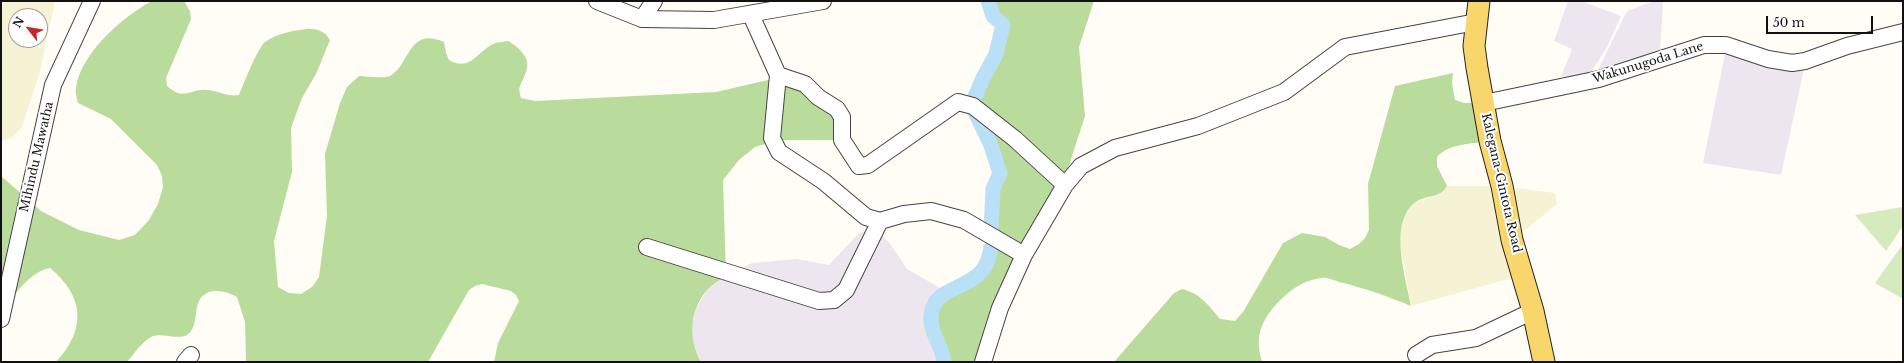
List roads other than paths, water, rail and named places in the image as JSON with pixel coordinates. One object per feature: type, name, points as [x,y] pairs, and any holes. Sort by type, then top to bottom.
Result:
[{"type":"main road","name":"Kalegana-Gintota Road","points":[[1479,1],[1474,46],[1476,68],[1484,103],[1490,141],[1502,186],[1512,240],[1533,311],[1544,362]]},
{"type":"street","name":"Mihindu Mawatha","points":[[1,319],[53,85],[92,1]]},
{"type":"street","points":[[597,1],[642,19],[714,20],[751,15],[823,1]]},
{"type":"street","points":[[642,19],[654,1]]},
{"type":"street","points":[[751,15],[778,75],[772,138],[779,152],[823,181],[866,217],[880,221],[904,214],[931,211],[964,220],[1024,255]]},
{"type":"street","points":[[983,362],[1000,308],[1024,255],[1066,185],[1081,166],[1115,148],[1198,126],[1284,92],[1345,47],[1476,22]]},
{"type":"street","name":"Wakunugoda Lane","points":[[1484,103],[1598,79],[1704,45],[1726,45],[1768,58],[1792,63],[1805,61],[1846,46],[1903,32]]},
{"type":"street","points":[[778,75],[805,84],[818,97],[837,109],[842,117],[842,140],[859,166],[868,165],[958,102],[973,106],[1016,139],[1066,185]]},
{"type":"street","points":[[647,247],[819,301],[834,300],[846,290],[880,221]]},
{"type":"street","points":[[1416,355],[1432,345],[1476,338],[1533,311]]},
{"type":"waterway","points":[[974,99],[996,54],[1003,25],[993,16],[988,1]]},
{"type":"waterway","points":[[973,108],[990,143],[1000,173],[993,189],[991,230]]},
{"type":"waterway","points":[[944,362],[942,351],[935,336],[931,321],[932,310],[935,302],[948,291],[973,279],[980,273],[986,264],[991,248]]}]
